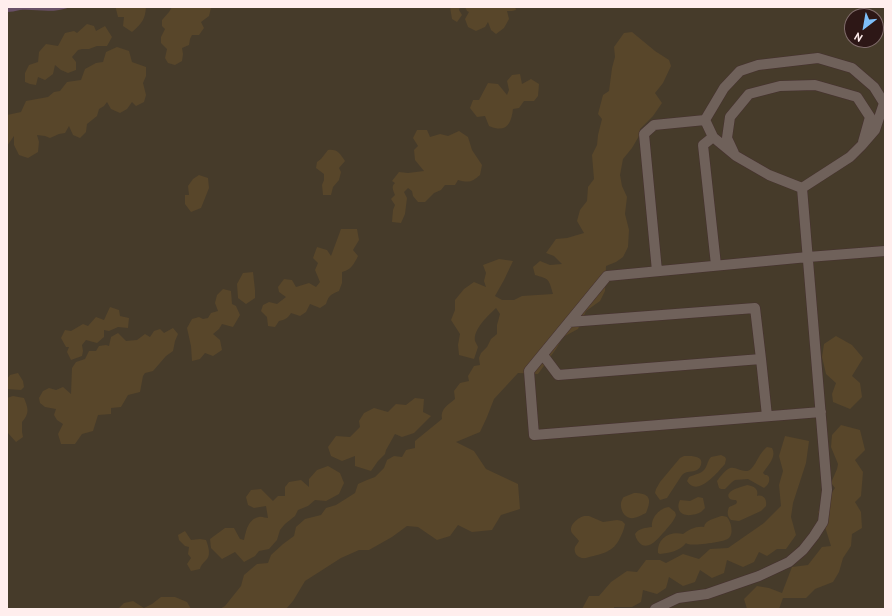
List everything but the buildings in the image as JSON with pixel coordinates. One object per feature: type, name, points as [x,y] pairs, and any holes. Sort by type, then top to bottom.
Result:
[{"type":"lane","points":[[706,120],[724,88],[740,71],[758,66],[818,58],[852,68],[874,87],[884,103],[876,130],[850,157],[802,188]]},
{"type":"lane","points":[[736,156],[727,138],[730,117],[749,94],[780,86],[815,85],[857,97],[870,117],[862,145]]},
{"type":"lane","points":[[706,120],[713,137],[736,156],[769,175],[802,188]]},
{"type":"lane","points":[[657,271],[644,134],[654,125],[706,120]]},
{"type":"lane","points":[[713,137],[703,145],[716,265]]},
{"type":"lane","points":[[655,609],[678,598],[707,594],[759,576],[789,562],[803,550],[814,536],[822,522],[827,490],[802,188]]},
{"type":"lane","points":[[821,412],[534,434],[529,371],[607,276],[885,251]]},
{"type":"lane","points":[[569,322],[755,308],[767,416]]},
{"type":"lane","points":[[542,355],[558,375],[761,360]]},
{"type":"shaded area","points":[[7,7],[885,7],[885,609],[7,609]]},
{"type":"shaded area","points":[[7,7],[71,7],[45,11],[20,10],[7,12]]},
{"type":"shaded area","points":[[116,7],[146,7],[145,15],[142,21],[132,32],[123,26],[124,17],[118,17]]},
{"type":"shaded area","points":[[172,7],[211,8],[209,16],[201,22],[204,28],[199,35],[192,35],[189,45],[182,48],[182,61],[175,65],[168,63],[165,58],[167,49],[161,43],[161,37],[165,29],[162,26],[162,20]]},
{"type":"shaded area","points":[[450,7],[460,7],[459,10],[462,15],[457,22],[452,19]]},
{"type":"shaded area","points":[[465,7],[515,7],[516,10],[507,11],[509,19],[504,28],[496,34],[491,30],[488,22],[485,27],[476,31],[468,27],[465,19],[469,12]]},
{"type":"shaded area","points":[[87,24],[94,26],[96,31],[105,26],[112,37],[107,46],[97,46],[89,49],[78,50],[72,57],[76,62],[76,70],[68,73],[55,65],[53,74],[45,80],[38,77],[36,85],[25,82],[25,73],[29,65],[38,62],[39,52],[46,44],[58,46],[65,33],[74,31],[77,33]]},
{"type":"shaded area","points":[[632,32],[655,51],[669,60],[671,66],[663,83],[655,93],[662,103],[653,116],[640,129],[639,136],[623,159],[620,175],[622,186],[627,197],[625,214],[629,230],[628,247],[623,257],[606,266],[605,291],[600,301],[586,311],[578,329],[563,337],[538,374],[518,373],[494,399],[480,432],[456,442],[474,451],[486,469],[518,484],[520,509],[501,515],[492,530],[472,532],[458,525],[450,536],[437,540],[418,527],[407,526],[392,537],[369,550],[359,550],[341,558],[305,581],[293,601],[286,609],[220,609],[225,606],[241,586],[244,575],[257,564],[268,563],[271,555],[294,536],[296,527],[305,519],[321,515],[326,508],[336,505],[355,493],[358,484],[375,477],[384,468],[387,460],[394,456],[402,457],[406,450],[415,448],[415,441],[442,419],[443,410],[455,399],[454,391],[460,383],[469,381],[468,376],[474,366],[480,365],[479,358],[481,353],[487,347],[491,339],[497,334],[497,325],[500,314],[496,308],[476,332],[475,341],[478,347],[474,359],[459,355],[458,345],[460,334],[451,320],[455,310],[455,300],[464,289],[474,282],[486,287],[484,281],[486,273],[483,265],[499,259],[513,261],[495,296],[502,300],[514,300],[522,296],[553,294],[548,281],[535,275],[533,267],[540,261],[550,265],[562,264],[554,256],[546,253],[556,239],[567,238],[584,233],[577,221],[580,210],[587,201],[588,187],[594,179],[592,155],[597,145],[602,119],[598,114],[603,95],[609,91],[615,57],[614,47],[624,33]]},
{"type":"shaded area","points":[[117,47],[129,51],[132,62],[146,67],[146,76],[143,83],[146,95],[144,102],[136,106],[132,102],[127,109],[120,113],[111,109],[107,102],[99,109],[97,116],[87,124],[86,132],[80,138],[73,135],[69,126],[65,133],[50,138],[37,135],[39,142],[38,152],[28,158],[19,155],[14,145],[14,136],[7,146],[7,115],[21,112],[26,101],[48,97],[54,92],[60,91],[67,82],[81,80],[85,69],[96,63],[103,62],[106,52]]},
{"type":"shaded area","points":[[520,74],[522,84],[531,79],[539,84],[538,96],[534,101],[524,101],[519,108],[513,109],[511,119],[504,128],[500,129],[489,126],[485,116],[477,117],[470,108],[473,100],[479,100],[488,83],[498,84],[507,95],[509,90],[507,81],[512,75]]},
{"type":"shaded area","points":[[417,130],[427,130],[430,137],[440,134],[448,136],[459,131],[468,137],[472,150],[482,165],[480,175],[470,181],[458,180],[455,185],[445,185],[441,190],[434,193],[425,202],[418,202],[413,196],[412,191],[408,188],[404,192],[407,198],[405,214],[401,223],[392,222],[395,205],[391,199],[395,195],[393,187],[395,183],[392,181],[399,172],[408,173],[424,171],[415,160],[414,150],[418,146],[413,138]]},
{"type":"shaded area","points":[[328,150],[336,151],[345,161],[339,168],[341,172],[339,180],[333,187],[331,195],[323,195],[322,185],[324,174],[316,168],[317,162]]},
{"type":"shaded area","points":[[199,175],[208,178],[209,188],[201,208],[191,212],[185,204],[185,195],[189,195],[188,186],[193,179]]},
{"type":"shaded area","points":[[341,229],[357,229],[359,240],[353,250],[358,256],[350,268],[342,272],[342,283],[339,291],[330,296],[326,304],[320,308],[310,304],[306,312],[300,316],[291,313],[283,320],[279,321],[275,327],[268,326],[267,317],[261,311],[263,305],[269,302],[277,304],[286,297],[279,292],[278,287],[284,279],[292,280],[296,287],[309,283],[316,287],[320,282],[315,270],[318,263],[313,258],[317,247],[327,250],[331,256]]},
{"type":"shaded area","points":[[253,272],[255,298],[246,304],[238,298],[237,284],[243,273]]},
{"type":"shaded area","points":[[223,289],[231,291],[232,304],[236,306],[240,315],[233,327],[222,324],[213,334],[220,340],[222,350],[213,356],[205,353],[200,359],[192,361],[191,346],[187,328],[192,319],[199,317],[203,319],[208,318],[211,313],[218,311],[215,303],[217,295]]},
{"type":"shaded area","points":[[110,307],[119,310],[120,316],[129,318],[128,328],[118,327],[109,331],[104,330],[104,337],[97,343],[86,340],[82,345],[82,356],[71,360],[67,352],[69,347],[66,347],[61,338],[65,330],[71,331],[83,324],[88,326],[96,317],[104,320]]},
{"type":"shaded area","points":[[173,328],[178,334],[173,351],[166,356],[153,371],[145,373],[140,392],[128,395],[121,407],[111,408],[111,414],[98,415],[93,431],[82,434],[75,444],[61,444],[58,434],[63,424],[57,420],[54,415],[56,409],[45,407],[40,403],[39,398],[43,391],[49,388],[56,390],[63,387],[71,394],[72,368],[76,362],[85,359],[89,351],[96,351],[99,346],[109,346],[111,337],[118,333],[126,341],[137,340],[145,334],[150,337],[154,331],[160,329],[164,333]]},
{"type":"shaded area","points":[[836,336],[852,345],[863,358],[852,376],[860,383],[862,397],[850,409],[833,402],[832,394],[836,383],[826,374],[822,357],[824,344]]},
{"type":"shaded area","points":[[18,373],[23,381],[24,387],[21,390],[7,389],[7,379],[10,375]]},
{"type":"shaded area","points":[[13,396],[24,398],[28,410],[22,422],[23,437],[16,442],[7,433],[7,398]]},
{"type":"shaded area","points":[[415,398],[424,399],[423,412],[431,416],[414,433],[402,437],[395,434],[385,454],[371,471],[355,466],[355,456],[342,461],[331,456],[328,447],[336,436],[350,437],[360,427],[359,421],[364,413],[374,408],[388,412],[396,404],[406,405]]},
{"type":"shaded area","points":[[841,425],[860,430],[865,450],[855,460],[863,472],[861,496],[855,502],[861,512],[862,528],[852,534],[851,546],[843,558],[839,572],[833,582],[815,589],[806,598],[783,598],[779,609],[747,609],[744,599],[757,586],[769,588],[782,593],[792,567],[808,565],[822,547],[831,546],[818,512],[835,488],[831,483],[838,464],[831,447],[832,435]]},
{"type":"shaded area","points":[[785,436],[809,441],[806,463],[793,503],[791,517],[796,535],[786,549],[777,549],[767,556],[759,552],[754,562],[743,567],[727,560],[724,573],[712,578],[700,570],[695,582],[683,586],[669,577],[666,588],[657,594],[643,590],[641,602],[632,607],[614,607],[614,609],[582,609],[589,596],[599,596],[611,582],[627,571],[637,572],[646,560],[660,560],[666,563],[683,554],[699,559],[710,549],[728,548],[764,523],[781,506],[779,485],[783,471],[779,456]]},
{"type":"shaded area","points":[[767,447],[772,448],[773,451],[773,458],[763,473],[769,477],[768,485],[764,488],[748,479],[735,480],[725,489],[719,488],[717,481],[726,470],[735,468],[748,471],[753,467],[762,452]]},
{"type":"shaded area","points":[[721,455],[726,459],[725,464],[707,482],[696,487],[687,481],[689,477],[699,474],[705,469],[711,457]]},
{"type":"shaded area","points":[[684,456],[699,458],[701,465],[699,469],[682,475],[667,498],[660,500],[655,493],[656,489],[680,458]]},
{"type":"shaded area","points":[[328,466],[340,473],[344,483],[339,494],[326,501],[315,500],[308,506],[298,510],[295,516],[280,530],[277,540],[269,549],[259,551],[255,556],[244,562],[235,552],[222,559],[211,548],[210,539],[225,528],[234,528],[240,539],[244,540],[248,526],[252,520],[260,517],[268,518],[266,506],[254,508],[248,505],[246,497],[251,490],[261,489],[273,501],[278,496],[285,496],[285,487],[289,482],[301,480],[309,487],[309,479],[317,470]]},
{"type":"shaded area","points":[[747,485],[755,488],[757,491],[757,496],[762,496],[764,498],[766,506],[761,511],[739,521],[731,520],[728,515],[728,509],[737,502],[736,500],[729,498],[728,495],[735,489]]},
{"type":"shaded area","points":[[634,493],[643,494],[646,496],[649,504],[646,513],[630,518],[623,512],[621,503],[624,497]]},
{"type":"shaded area","points":[[698,497],[703,498],[705,508],[701,512],[689,515],[681,513],[678,506],[680,500],[690,501]]},
{"type":"shaded area","points":[[669,507],[675,512],[676,515],[665,531],[652,544],[645,546],[639,543],[635,534],[640,529],[652,527],[653,520],[659,511]]},
{"type":"shaded area","points":[[584,516],[589,516],[603,522],[617,520],[622,521],[625,524],[619,540],[613,548],[586,558],[577,556],[575,547],[579,541],[572,533],[571,528],[576,520]]},
{"type":"shaded area","points":[[721,516],[727,517],[731,524],[732,531],[729,538],[702,544],[686,543],[681,548],[674,551],[660,554],[658,553],[660,543],[665,537],[678,533],[683,534],[693,528],[704,527],[708,521]]},
{"type":"shaded area","points":[[185,531],[191,540],[206,540],[209,555],[200,569],[191,571],[187,564],[191,558],[188,554],[189,547],[185,546],[179,540],[178,535]]},
{"type":"shaded area","points":[[161,597],[175,597],[187,602],[191,609],[118,609],[124,603],[133,601],[144,608]]}]
